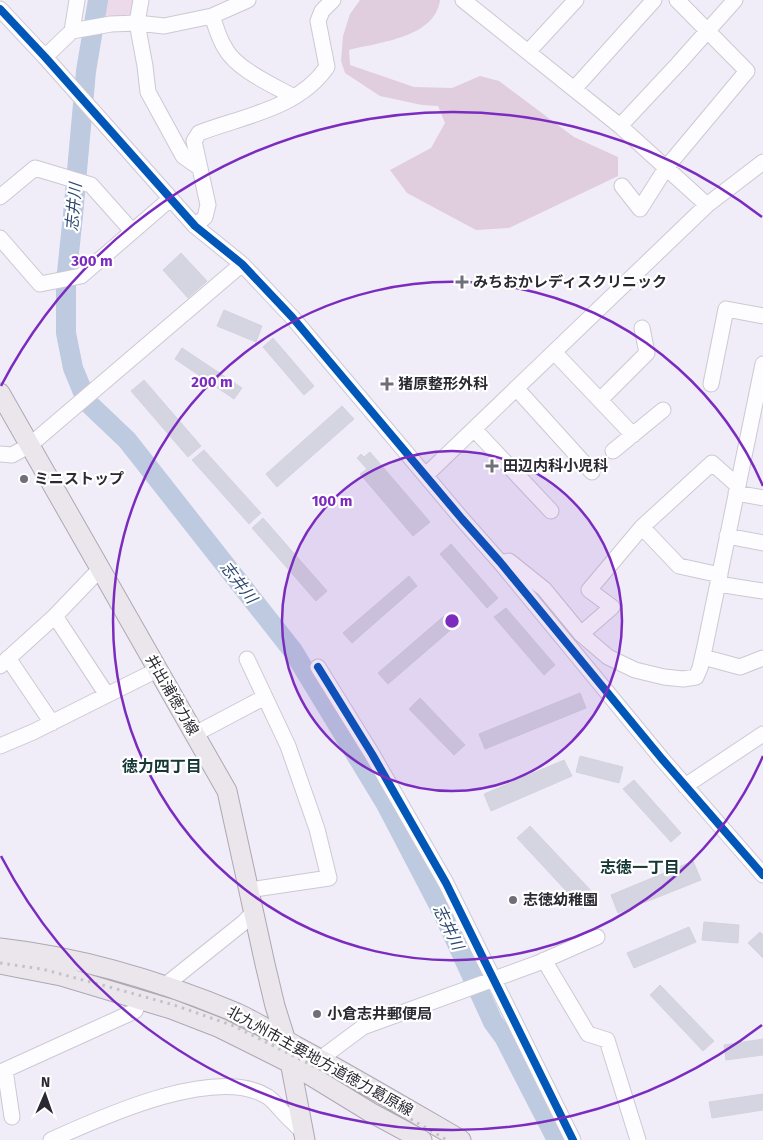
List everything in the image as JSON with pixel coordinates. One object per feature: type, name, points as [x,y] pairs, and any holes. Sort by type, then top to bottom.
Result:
[{"type":"main road","name":"井出浦徳力線","points":[[0,393],[227,791],[275,1006],[286,1041],[304,1136]]},
{"type":"main road","name":"北九州市主要地方道徳力葛原線","points":[[0,948],[26,951],[89,964],[163,987],[238,1014],[378,1090],[461,1140]]},
{"type":"main road","name":"北九州市主要地方道徳力葛原線","points":[[0,964],[61,976],[171,1009],[220,1028],[290,1063],[370,1112],[422,1140]]},
{"type":"street","points":[[72,31],[77,0]]},
{"type":"street","points":[[141,0],[137,23],[148,92],[183,156],[200,168]]},
{"type":"street","points":[[45,57],[72,31],[111,24],[137,23],[164,26],[212,16],[248,0]]},
{"type":"street","points":[[194,226],[205,217],[208,205],[194,141],[199,133],[281,106],[294,98],[320,76],[327,67],[318,21],[322,11],[333,0]]},
{"type":"street","points":[[463,0],[620,126],[708,205]]},
{"type":"street","points":[[528,52],[576,0]]},
{"type":"street","points":[[574,89],[654,0]]},
{"type":"street","points":[[622,186],[640,208],[666,168],[747,71],[677,0]]},
{"type":"street","points":[[620,126],[735,0]]},
{"type":"street","points":[[0,9],[45,57],[194,226],[242,264],[292,317],[500,562],[685,786],[763,875]]},
{"type":"street","points":[[212,16],[225,48],[232,58],[241,66],[294,98]]},
{"type":"street","points":[[426,475],[708,205],[763,162]]},
{"type":"street","points":[[0,198],[35,168],[91,185],[132,231]]},
{"type":"street","points":[[0,238],[40,284],[81,276],[170,199]]},
{"type":"street","points":[[0,454],[12,455],[30,445],[242,264]]},
{"type":"street","points":[[711,384],[726,309],[763,316]]},
{"type":"street","points":[[600,400],[648,353],[642,328]]},
{"type":"street","points":[[554,352],[633,434]]},
{"type":"street","points":[[500,562],[509,561],[544,590],[581,634],[608,657],[635,670],[664,677],[683,679],[696,677],[719,580],[763,364]]},
{"type":"street","points":[[516,388],[592,472]]},
{"type":"street","points":[[613,452],[663,410]]},
{"type":"street","points":[[474,429],[551,511]]},
{"type":"street","points":[[581,634],[612,607],[589,590],[642,527],[712,463],[737,490],[763,498]]},
{"type":"street","points":[[642,527],[679,566],[719,580],[763,591]]},
{"type":"street","points":[[728,536],[763,543]]},
{"type":"street","points":[[52,723],[4,662],[55,616],[100,568]]},
{"type":"street","points":[[55,616],[107,695]]},
{"type":"street","points":[[702,657],[740,666],[763,658]]},
{"type":"street","points":[[247,658],[288,746],[317,829],[329,878],[249,890]]},
{"type":"street","points":[[318,667],[372,754],[446,883],[573,1140]]},
{"type":"street","points":[[0,746],[52,723],[157,670]]},
{"type":"street","points":[[195,734],[265,697]]},
{"type":"street","points":[[685,786],[763,734]]},
{"type":"street","points":[[163,987],[254,912]]},
{"type":"street","points":[[320,1059],[363,1027],[494,980],[597,937]]},
{"type":"street","points":[[544,960],[588,1034],[606,1040],[638,1140]]},
{"type":"street","points":[[12,1117],[5,1070],[135,1012],[140,999]]},
{"type":"street","points":[[51,1140],[104,1116],[188,1090],[215,1085],[245,1087],[269,1097],[304,1136]]},
{"type":"shaded area","points":[[101,0],[138,0],[134,20],[98,22]]},
{"type":"shaded area","points":[[360,0],[440,0],[436,13],[428,23],[417,30],[390,41],[349,50],[350,65],[414,87],[452,88],[480,76],[499,81],[574,137],[618,157],[618,176],[509,228],[476,230],[407,193],[390,170],[431,148],[445,123],[438,106],[422,105],[380,96],[345,73],[341,61],[343,36],[350,14]]},
{"type":"water","points":[[93,0],[101,0],[98,22],[86,71]]},
{"type":"building","points":[[181,253],[207,281],[188,298],[163,270]]},
{"type":"building","points":[[224,310],[262,326],[256,342],[217,326]]},
{"type":"building","points":[[273,338],[314,386],[304,395],[263,347]]},
{"type":"building","points":[[182,348],[242,388],[234,399],[175,359]]},
{"type":"building","points":[[144,380],[201,446],[188,457],[131,391]]},
{"type":"building","points":[[342,406],[354,419],[277,487],[266,474]]},
{"type":"building","points":[[204,450],[261,513],[249,524],[192,460]]},
{"type":"building","points":[[370,452],[430,522],[413,536],[360,474],[367,469],[357,458],[361,454],[364,457]]},
{"type":"building","points":[[263,518],[327,591],[316,601],[252,528]]},
{"type":"building","points":[[451,544],[498,598],[487,608],[440,554]]},
{"type":"building","points":[[409,576],[417,586],[352,643],[343,633]]},
{"type":"building","points":[[506,608],[555,665],[544,675],[494,617]]},
{"type":"building","points":[[444,616],[454,627],[388,684],[378,673]]},
{"type":"building","points":[[580,693],[586,708],[485,749],[479,734]]},
{"type":"building","points":[[420,698],[465,745],[454,755],[409,709]]},
{"type":"building","points":[[580,756],[623,767],[619,783],[576,772]]},
{"type":"building","points":[[564,760],[572,776],[491,811],[484,794]]},
{"type":"building","points":[[634,780],[681,833],[671,842],[623,789]]},
{"type":"building","points":[[530,826],[597,897],[583,909],[517,838]]},
{"type":"building","points":[[693,861],[701,880],[618,913],[611,895]]},
{"type":"building","points":[[704,922],[739,925],[738,943],[702,940]]},
{"type":"building","points":[[689,927],[696,942],[634,968],[627,953]]},
{"type":"building","points":[[760,932],[763,935],[763,958],[748,943]]},
{"type":"building","points":[[660,985],[714,1041],[703,1051],[650,995]]},
{"type":"building","points":[[763,1039],[763,1055],[726,1060],[724,1045]]},
{"type":"building","points":[[763,1094],[763,1110],[712,1118],[709,1102]]},
{"type":"waterway","name":"志井川","points":[[98,0],[86,71],[66,282],[66,333],[73,368],[87,402],[127,440],[293,651],[386,804],[444,915],[493,1022],[504,1037],[557,1140]]},
{"type":"railway","points":[[0,963],[42,969],[113,988],[174,1005],[234,1026],[357,1088],[447,1140]]},
{"type":"cycle path","points":[[0,9],[195,226],[242,264],[292,317],[500,562],[662,759],[763,875]]},
{"type":"cycle path","points":[[318,667],[372,754],[446,883],[573,1140]]},
{"type":"place","name":"みちおかレディスクリニック","points":[[462,282]]},
{"type":"place","name":"猪原整形外科","points":[[387,384]]},
{"type":"place","name":"田辺内科小児科","points":[[492,466]]},
{"type":"place","name":"ミニストップ","points":[[24,479]]},
{"type":"place","name":"志徳幼稚園","points":[[513,900]]},
{"type":"place","name":"小倉志井郵便局","points":[[317,1014]]},
{"type":"district","name":"徳力四丁目","points":[[162,766]]},
{"type":"district","name":"志徳一丁目","points":[[640,867]]}]
